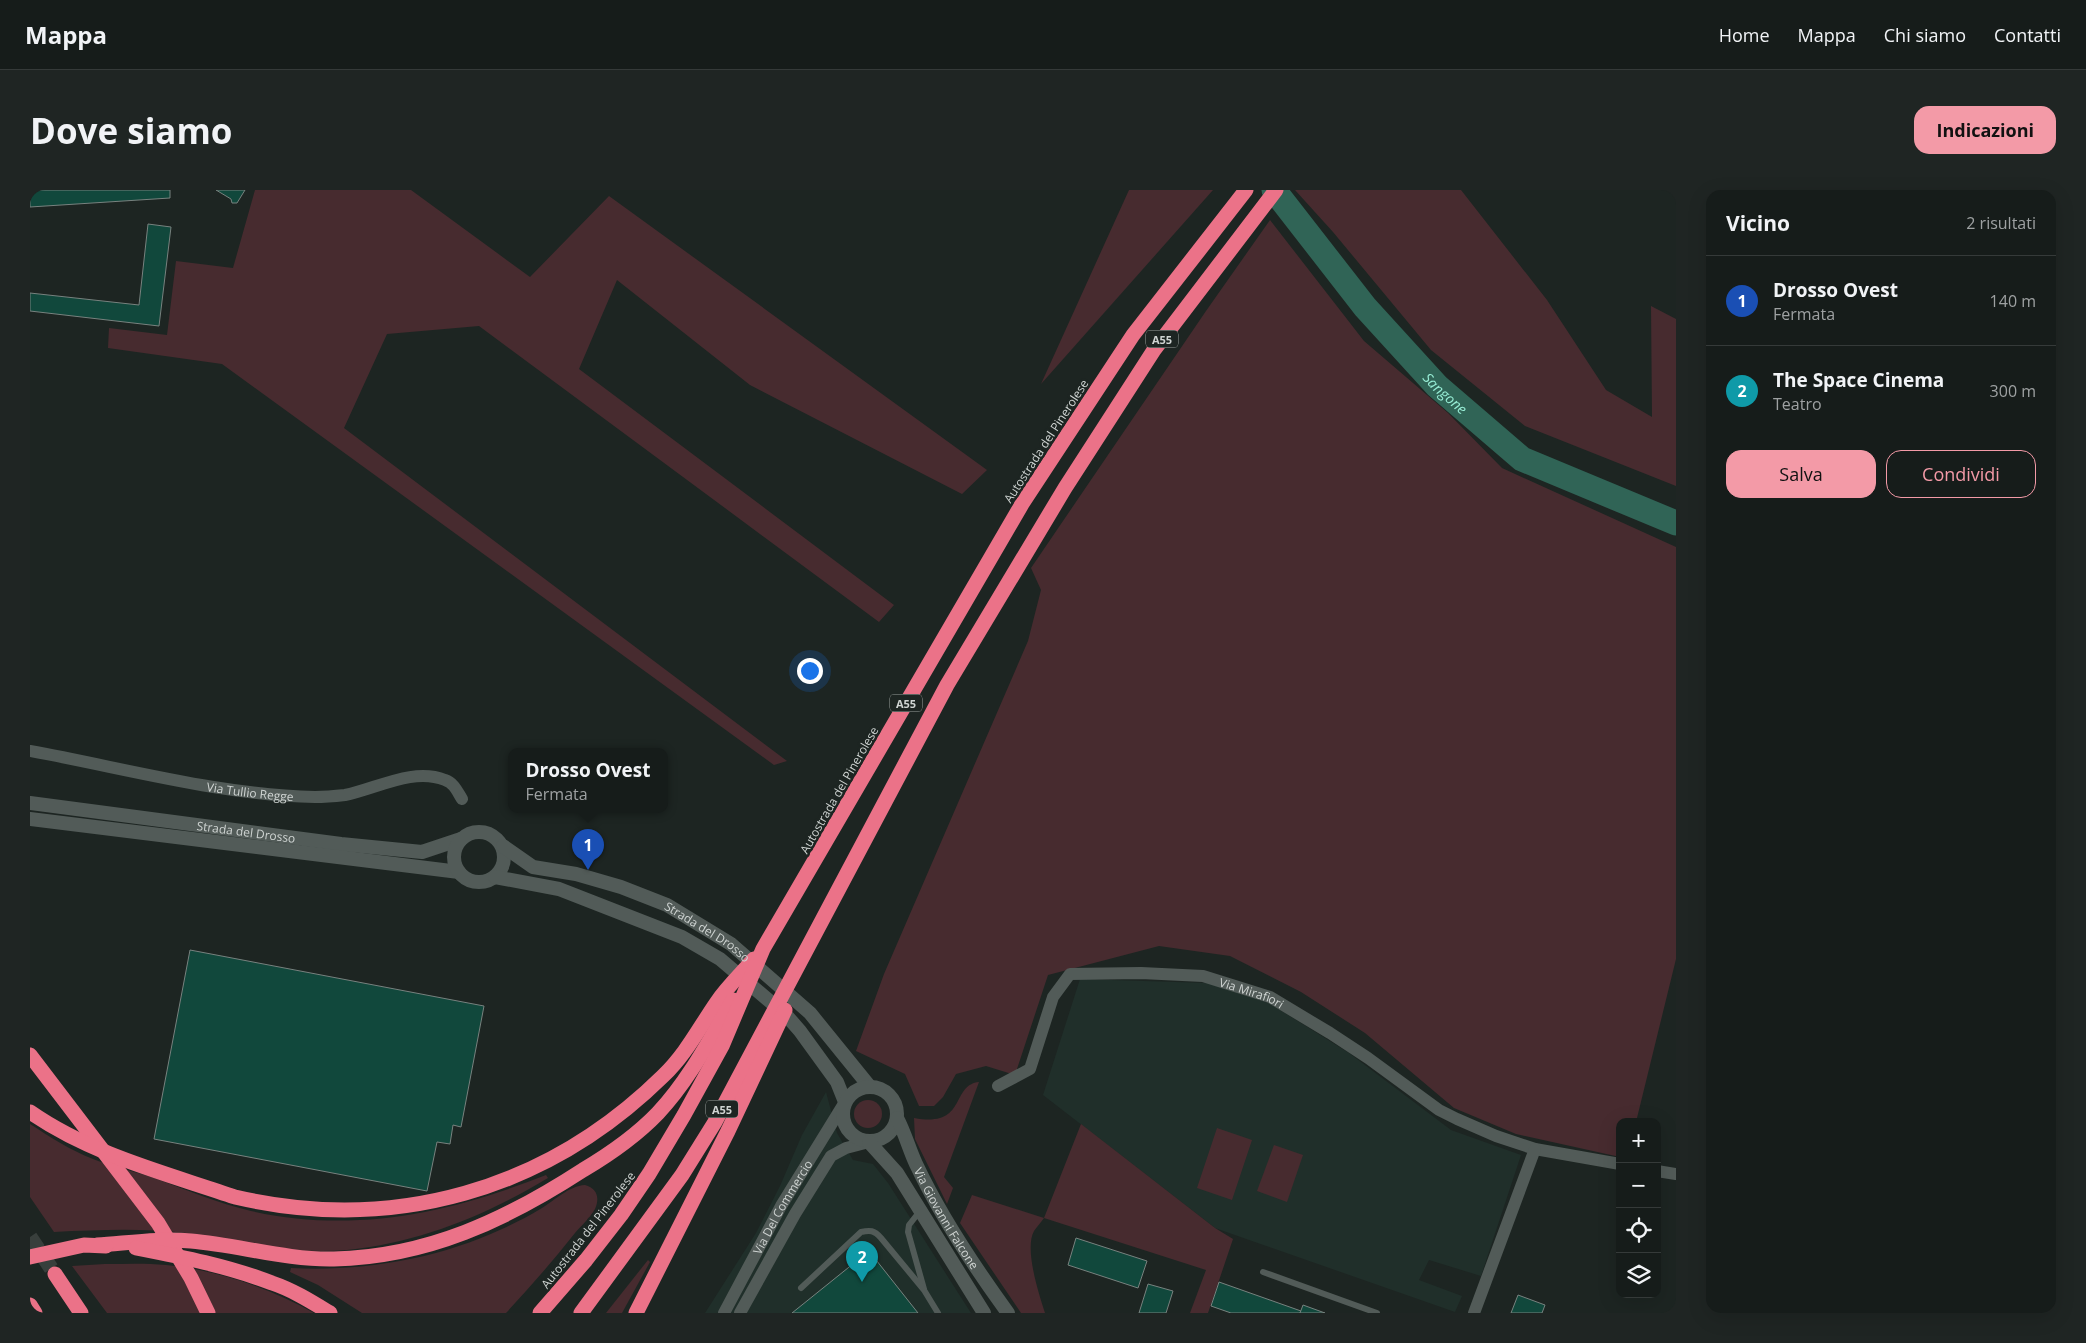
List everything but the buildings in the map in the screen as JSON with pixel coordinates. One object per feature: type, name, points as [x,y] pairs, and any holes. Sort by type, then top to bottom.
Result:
[{"type":"highway","name":"Autostrada del Pinerolese","points":[[540,1313],[586,1260],[649,1174],[722,1046],[763,949],[1022,504],[1133,335],[1246,190]]},
{"type":"highway","name":"A55","points":[[581,1313],[682,1175],[710,1130],[948,685],[1065,488],[1154,350],[1276,190]]},
{"type":"highway","points":[[636,1313],[740,1106],[839,890]]},
{"type":"highway","points":[[30,1112],[88,1145],[234,1197],[257,1202],[285,1207],[348,1211],[408,1206],[440,1200],[504,1181],[537,1167],[591,1136],[617,1117],[664,1075],[682,1056],[717,1001],[763,949]]},
{"type":"highway","points":[[30,1257],[63,1248],[90,1245],[188,1241],[309,1258],[354,1258],[423,1246],[498,1220],[597,1162],[625,1143],[657,1114],[676,1092],[697,1061],[763,949]]},
{"type":"highway","points":[[30,1055],[158,1223],[183,1263],[208,1313]]},
{"type":"highway","points":[[90,1245],[134,1248],[239,1271],[304,1297],[330,1313]]},
{"type":"highway","points":[[55,1274],[81,1313]]},
{"type":"highway","points":[[30,1305],[35,1313]]},
{"type":"street","name":"Via Tullio Regge","points":[[30,751],[205,785],[316,797],[345,795],[414,776],[431,776],[445,780],[456,787],[462,799]]},
{"type":"street","name":"Strada del Drosso","points":[[30,803],[422,852],[461,839]]},
{"type":"street","name":"Strada del Drosso","points":[[30,819],[459,872]]},
{"type":"street","points":[[481,832],[494,836],[503,846],[505,859],[503,866],[494,877],[479,882],[464,877],[459,872],[454,858],[457,846],[461,839],[467,835],[481,832]]},
{"type":"street","name":"Strada del Drosso","points":[[503,846],[533,867],[576,874],[666,905],[731,944],[810,1012],[870,1086]]},
{"type":"street","name":"Strada del Drosso","points":[[494,877],[559,889],[682,937],[720,959],[786,1015],[800,1031],[838,1082],[845,1102]]},
{"type":"street","name":"Via Mirafiori","points":[[998,1086],[1030,1069],[1053,997],[1070,974],[1141,973],[1203,976],[1270,997],[1368,1058],[1439,1110],[1496,1136],[1535,1149],[1616,1163]]},
{"type":"street","points":[[845,1102],[855,1091],[870,1086]]},
{"type":"street","name":"Via Giovanni Falcone","points":[[870,1086],[876,1087],[888,1094],[896,1106],[897,1118],[915,1162],[950,1229],[1008,1313]]},
{"type":"street","name":"Via Giovanni Falcone","points":[[845,1102],[842,1119],[845,1127],[850,1134],[859,1140],[869,1142],[898,1173],[984,1313]]},
{"type":"street","name":"Via Del Commercio","points":[[724,1313],[781,1206],[845,1102]]},
{"type":"street","points":[[869,1142],[888,1135],[897,1118]]},
{"type":"street","name":"Via Del Commercio","points":[[740,1313],[795,1214],[831,1156],[846,1148],[869,1142]]},
{"type":"street","points":[[1474,1313],[1535,1149]]},
{"type":"street","points":[[1661,1172],[1676,1174]]},
{"type":"street","points":[[30,1251],[63,1248]]},
{"type":"lane","points":[[920,1211],[909,1225],[908,1232],[924,1290]]},
{"type":"lane","points":[[801,1288],[861,1232],[870,1230],[876,1232],[924,1290],[936,1310],[943,1313]]},
{"type":"lane","points":[[1263,1272],[1378,1313]]},
{"type":"shaded area","points":[[255,190],[411,190],[530,277],[609,196],[987,470],[962,494],[750,385],[617,280],[579,369],[894,605],[879,622],[479,326],[387,334],[344,428],[787,761],[774,765],[222,364],[108,348],[109,328],[167,335],[176,261],[233,268]]},
{"type":"shaded area","points":[[1129,190],[1213,190],[1041,384]]},
{"type":"shaded area","points":[[1295,190],[1461,190],[1547,300],[1606,390],[1652,417],[1651,306],[1676,319],[1676,486],[1525,426],[1431,350],[1333,232]]},
{"type":"shaded area","points":[[1270,220],[1364,341],[1448,413],[1502,468],[1676,547],[1676,959],[1637,1118],[1616,1118],[1616,1156],[1516,1134],[1454,1108],[1365,1033],[1301,992],[1230,956],[1159,946],[1048,975],[1015,1075],[986,1066],[956,1074],[943,1097],[934,1106],[919,1106],[905,1074],[856,1051],[884,974],[1028,641],[1041,590],[1031,568]]},
{"type":"shaded area","points":[[1080,979],[1208,983],[1269,1003],[1349,1053],[1451,1130],[1521,1155],[1481,1276],[1429,1260],[1419,1280],[1462,1296],[1455,1312],[1215,1228],[1043,1095]]},
{"type":"shaded area","points":[[979,1082],[944,1177],[953,1188],[947,1204],[915,1139],[914,1118],[931,1119],[943,1117],[951,1112],[964,1090],[970,1085]]},
{"type":"shaded area","points":[[826,1092],[837,1133],[853,1160],[873,1164],[888,1183],[971,1313],[705,1313],[756,1233],[780,1186],[802,1135]]},
{"type":"shaded area","points":[[868,1100],[878,1104],[882,1114],[878,1124],[868,1128],[858,1124],[854,1114],[858,1104]]},
{"type":"shaded area","points":[[30,1124],[68,1147],[100,1162],[154,1178],[239,1208],[289,1218],[364,1220],[401,1216],[474,1200],[546,1175],[548,1178],[501,1204],[452,1225],[400,1241],[347,1250],[308,1251],[281,1249],[170,1231],[54,1232],[30,1197]]},
{"type":"shaded area","points":[[1081,1124],[1215,1228],[1233,1239],[1208,1313],[1190,1313],[1206,1270],[1044,1218]]},
{"type":"shaded area","points":[[1217,1128],[1252,1140],[1232,1200],[1197,1188]]},
{"type":"shaded area","points":[[1274,1145],[1303,1155],[1287,1202],[1257,1191]]},
{"type":"shaded area","points":[[585,1185],[595,1191],[597,1201],[595,1209],[506,1313],[362,1313],[318,1285],[290,1272],[291,1268],[344,1268],[426,1256],[507,1227],[573,1188]]},
{"type":"shaded area","points":[[972,1195],[1044,1218],[1034,1231],[1031,1239],[1031,1249],[1039,1295],[1045,1313],[1021,1313],[960,1223]]},
{"type":"shaded area","points":[[648,1260],[650,1262],[622,1313],[606,1313]]},
{"type":"shaded area","points":[[158,1264],[204,1271],[261,1288],[314,1313],[107,1313],[72,1266]]},
{"type":"waterway","name":"Sangone","points":[[1274,190],[1365,307],[1437,386],[1522,459],[1676,523]]},
{"type":"tunnel","points":[[30,1237],[55,1274]]},
{"type":"place","name":"Drosso Ovest","points":[[588,870]]},
{"type":"place","name":"The Space Cinema","points":[[862,1282]]}]
